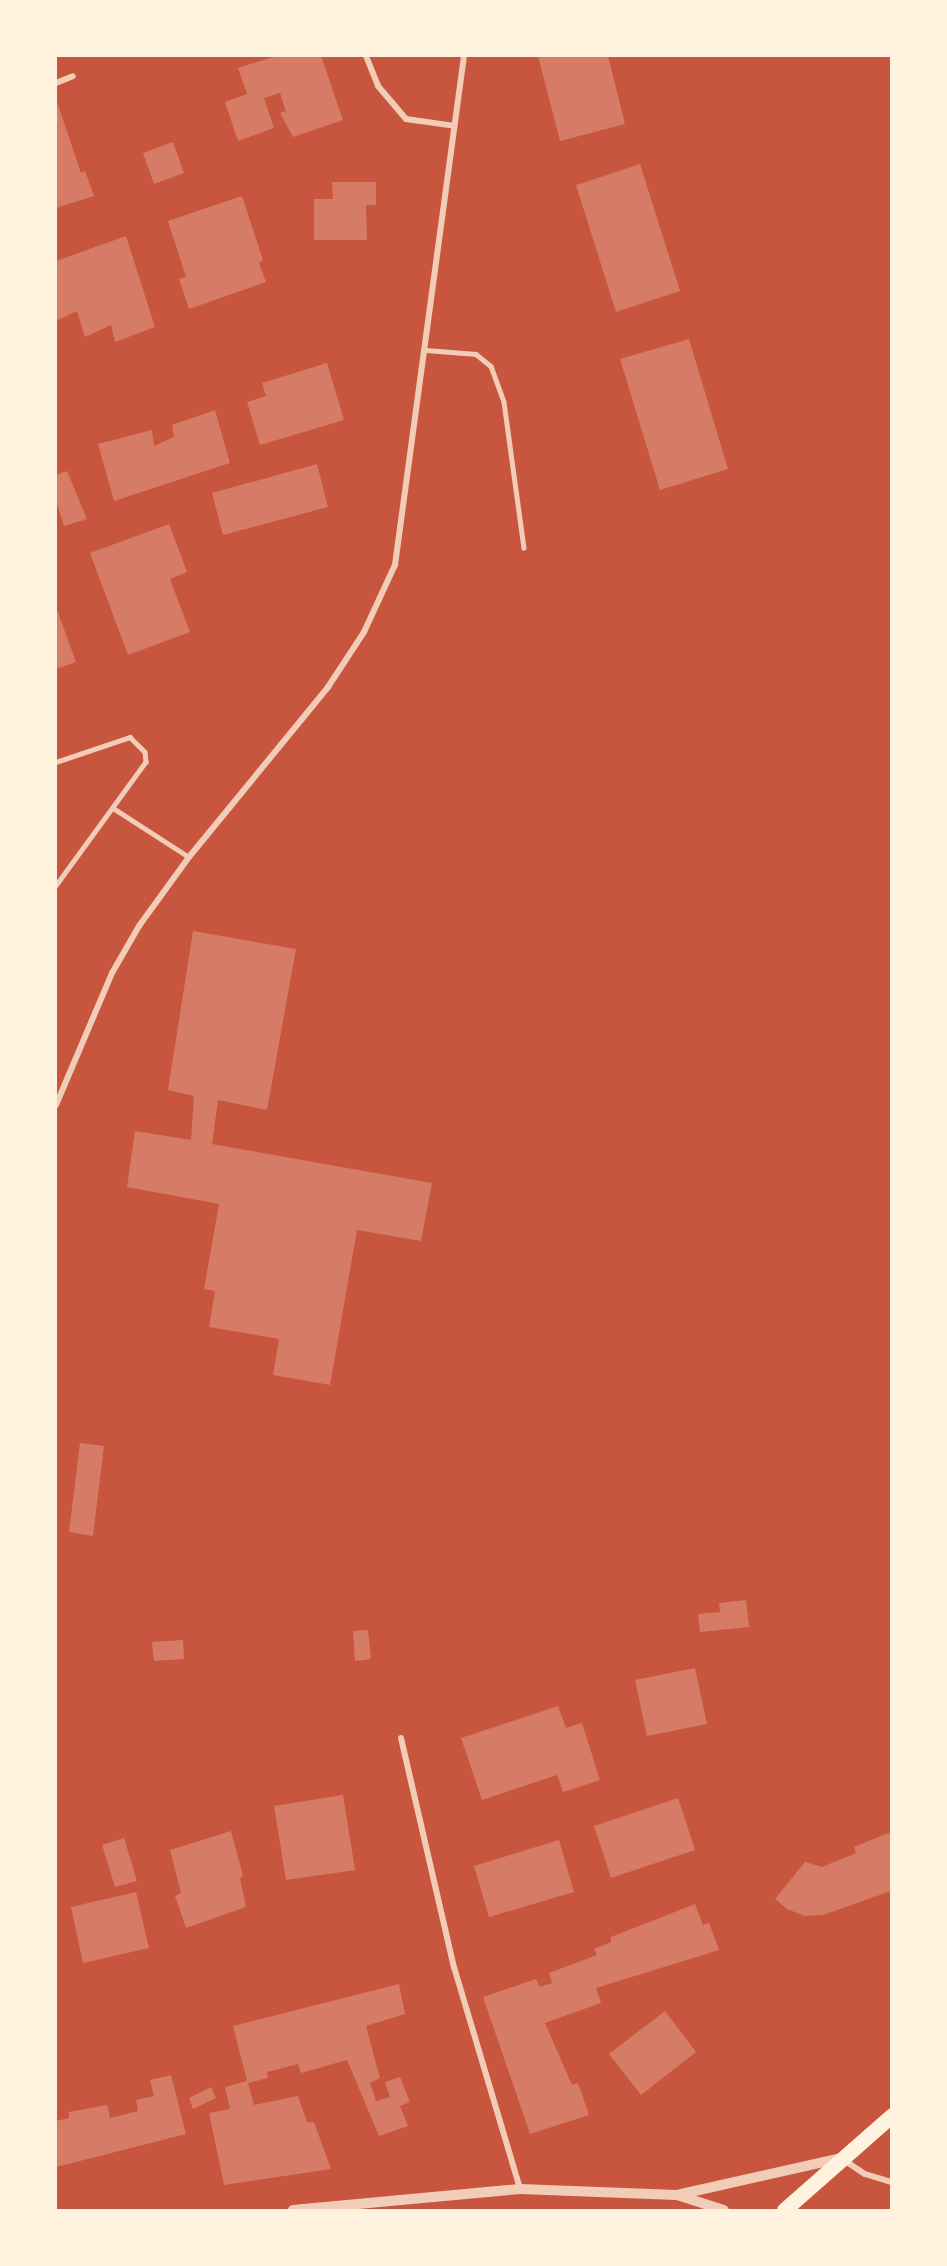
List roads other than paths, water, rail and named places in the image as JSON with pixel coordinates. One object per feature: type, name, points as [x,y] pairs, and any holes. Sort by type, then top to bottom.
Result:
[{"type":"main road","points":[[784,2211],[891,2115]]},
{"type":"street","points":[[366,56],[378,86],[406,119],[455,126]]},
{"type":"street","points":[[56,1105],[112,973],[139,926],[189,857],[321,696],[364,632],[395,565],[426,350],[464,56]]},
{"type":"street","points":[[56,83],[73,76]]},
{"type":"street","points":[[401,1738],[454,1967],[520,2189]]},
{"type":"street","points":[[293,2211],[520,2189],[676,2195],[841,2158],[865,2174],[891,2182]]},
{"type":"street","points":[[676,2195],[724,2211]]},
{"type":"lane","points":[[426,350],[476,354],[491,366],[504,402],[524,548]]},
{"type":"lane","points":[[56,762],[130,737],[145,752],[146,762],[56,886]]},
{"type":"lane","points":[[113,808],[189,857]]}]
